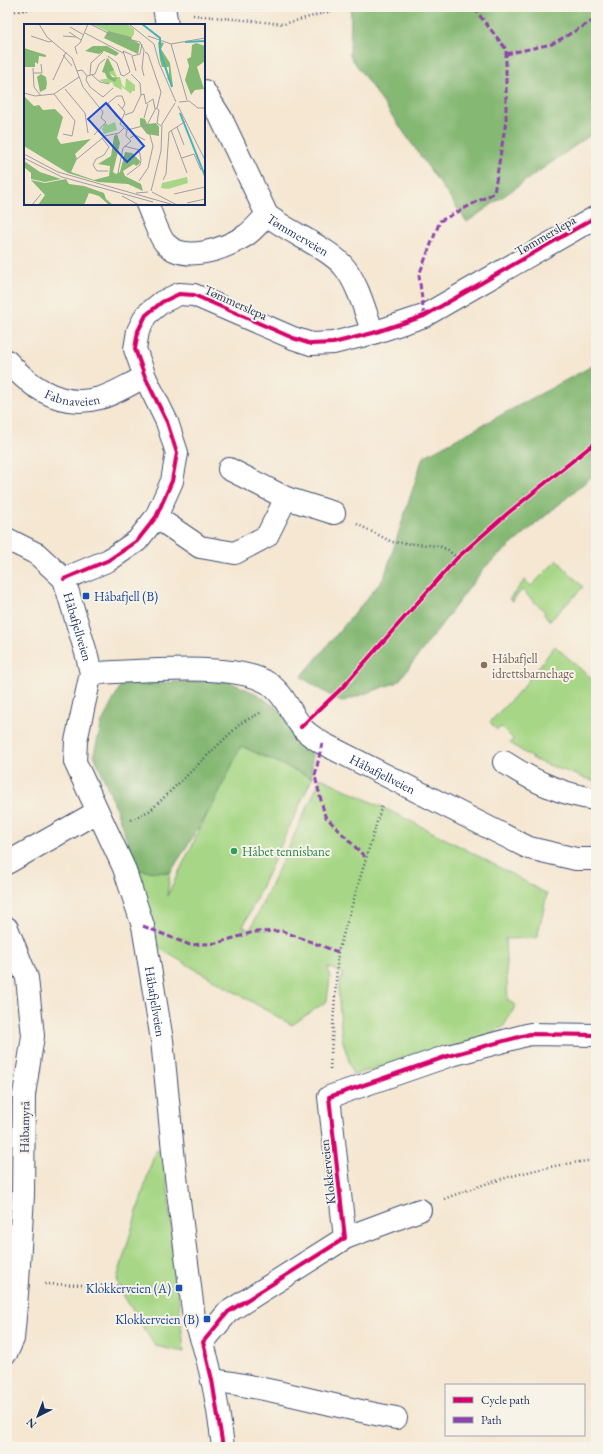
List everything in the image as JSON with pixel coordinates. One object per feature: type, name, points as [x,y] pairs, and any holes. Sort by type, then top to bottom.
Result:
[{"type":"street","name":"Tømmerveien","points":[[205,93],[221,118],[267,215],[280,226],[329,254],[345,267],[353,280],[372,333]]},
{"type":"street","points":[[147,205],[164,242],[173,250],[187,254],[213,251],[245,236],[267,215]]},
{"type":"street","name":"Tømmerslepa","points":[[64,579],[109,560],[137,541],[156,517],[172,481],[177,453],[167,422],[145,376],[135,349],[138,331],[146,315],[162,302],[179,294],[194,294],[293,338],[311,344],[333,343],[372,333],[424,316],[596,217]]},
{"type":"street","name":"Fabnaveien","points":[[7,361],[20,376],[41,391],[63,399],[80,401],[100,398],[145,376]]},
{"type":"street","points":[[229,469],[286,498],[334,513]]},
{"type":"street","points":[[156,517],[200,547],[235,553],[266,536],[286,498]]},
{"type":"street","name":"Håbafjellveien","points":[[7,539],[37,554],[64,579],[91,673],[76,741],[75,762],[124,868],[143,926],[162,1040],[174,1161],[194,1318],[203,1342]]},
{"type":"street","name":"Håbafjellveien","points":[[91,673],[208,670],[250,675],[268,683],[286,701],[301,727],[322,742],[529,848],[576,859],[596,859]]},
{"type":"street","points":[[504,762],[524,775],[562,793],[596,799]]},
{"type":"street","points":[[7,863],[97,812]]},
{"type":"street","name":"Håbamyrå","points":[[7,928],[27,978],[33,1036],[24,1095],[23,1195],[18,1282],[13,1340],[7,1352]]},
{"type":"street","points":[[329,1097],[448,1056],[530,1034],[596,1035]]},
{"type":"street","name":"Klokkerveien","points":[[329,1097],[345,1238]]},
{"type":"street","points":[[223,1447],[212,1380],[203,1342],[228,1312],[345,1238],[420,1210]]},
{"type":"street","points":[[212,1380],[251,1385],[359,1411],[396,1418]]},
{"type":"path","points":[[7,12],[48,8],[123,7],[165,15],[284,24],[346,7]]},
{"type":"path","points":[[334,513],[392,542],[439,546],[448,550],[457,558]]},
{"type":"path","points":[[452,564],[462,553]]},
{"type":"path","points":[[125,823],[151,810],[241,723],[286,701]]},
{"type":"path","points":[[329,1097],[338,952],[390,778]]},
{"type":"path","points":[[420,1210],[477,1186],[571,1163],[596,1160]]},
{"type":"path","points":[[18,1282],[115,1287],[190,1287]]},
{"type":"green space","points":[[351,7],[596,7],[596,131],[467,222],[350,56]]},
{"type":"green space","points":[[596,364],[596,473],[485,567],[398,682],[341,702],[301,677],[384,578],[423,457]]},
{"type":"green space","points":[[557,560],[583,587],[550,621],[544,614],[545,612],[522,590],[512,601],[509,599],[525,580],[531,586]]},
{"type":"green space","points":[[555,646],[596,683],[596,782],[537,761],[510,743],[513,739],[501,727],[497,730],[490,722],[524,686]]},
{"type":"green space","points":[[227,681],[257,694],[278,709],[312,752],[312,778],[241,746],[214,803],[170,873],[137,870],[115,806],[94,754],[102,722],[122,683]]},
{"type":"green space","points":[[241,746],[312,778],[243,927],[250,930],[321,778],[436,834],[547,894],[537,938],[505,939],[508,1001],[516,1005],[503,1027],[475,1041],[353,1075],[342,1038],[338,989],[343,974],[328,967],[330,978],[327,1001],[292,1025],[155,946],[137,870],[170,873],[167,896]]},
{"type":"green space","points":[[155,1151],[164,1151],[184,1352],[155,1346],[122,1293],[117,1279]]},
{"type":"marked path","points":[[424,316],[419,275],[440,221],[494,193],[506,121],[506,49],[473,7]]},
{"type":"marked path","points":[[582,7],[596,13]]},
{"type":"marked path","points":[[506,54],[552,44],[596,19]]},
{"type":"marked path","points":[[322,743],[315,776],[325,816],[366,858]]},
{"type":"marked path","points":[[143,926],[190,945],[217,943],[254,932],[282,931],[338,952]]},
{"type":"cycle path","points":[[64,579],[109,560],[137,541],[156,517],[172,481],[177,453],[167,422],[145,377],[135,349],[138,331],[146,315],[162,302],[179,294],[194,295],[293,338],[311,344],[333,343],[373,333],[424,316],[596,217]]},
{"type":"cycle path","points":[[301,727],[342,688],[457,558],[508,513],[596,442]]},
{"type":"cycle path","points":[[223,1447],[212,1380],[203,1342],[228,1312],[345,1238],[329,1097],[448,1056],[530,1034],[596,1035]]},
{"type":"place","name":"Håbafjell (B)","points":[[86,596]]},
{"type":"place","name":"Håbafjell idrettsbarnehage","points":[[484,665]]},
{"type":"place","name":"Håbet tennisbane","points":[[234,851]]},
{"type":"place","name":"Klokkerveien (A)","points":[[179,1288]]},
{"type":"place","name":"Klokkerveien (B)","points":[[207,1319]]}]
